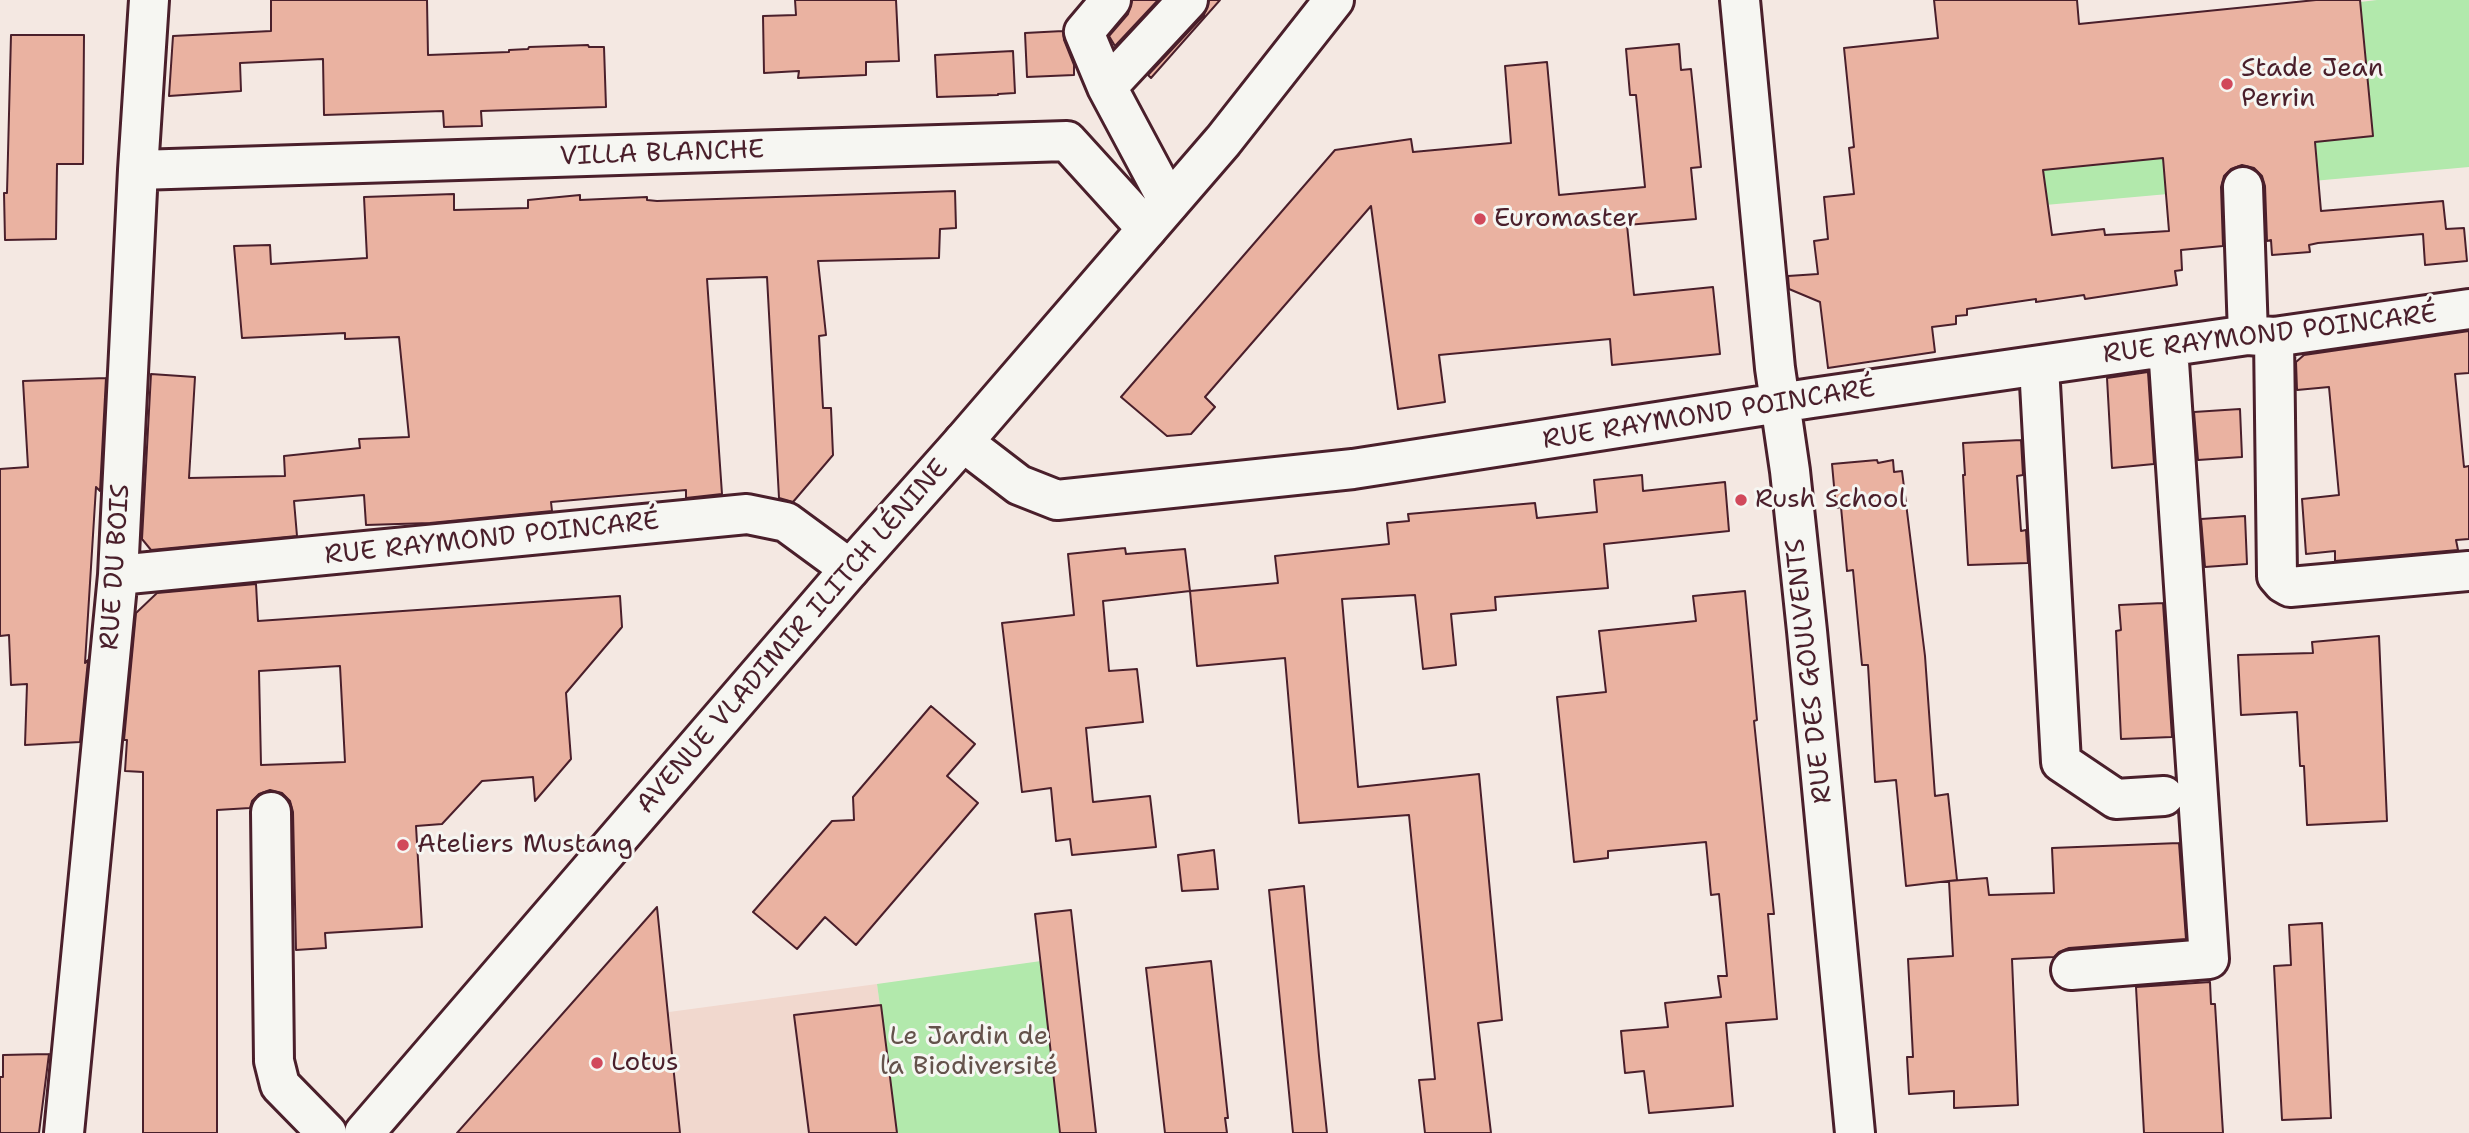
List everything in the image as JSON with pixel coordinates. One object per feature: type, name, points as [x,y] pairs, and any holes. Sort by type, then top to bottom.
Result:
[{"type":"street","name":"RUE DU BOIS","points":[[64,1133],[118,575],[149,0]]},
{"type":"street","points":[[1111,0],[1084,32],[1158,216]]},
{"type":"street","points":[[1107,87],[1188,0]]},
{"type":"street","name":"AVENUE VLADIMIR ILITCH LÉNINE","points":[[364,1133],[1223,141],[1334,0]]},
{"type":"street","name":"AVENUE VLADIMIR ILITCH LÉNINE","points":[[1223,141],[1361,0]]},
{"type":"street","name":"RUE DES GOULVENTS","points":[[1740,0],[1779,404],[1790,471],[1807,631],[1855,1133]]},
{"type":"street","name":"VILLA BLANCHE","points":[[138,170],[1067,141],[1158,216]]},
{"type":"street","points":[[2243,187],[2261,336],[2277,576],[2290,587],[2469,571]]},
{"type":"street","name":"RUE RAYMOND POINCARÉ","points":[[963,442],[1019,485],[1057,500],[1353,469],[2168,347],[2469,309]]},
{"type":"street","points":[[2071,970],[2209,959],[2168,347]]},
{"type":"street","points":[[2039,366],[2061,762],[2116,799],[2164,796]]},
{"type":"street","name":"RUE RAYMOND POINCARÉ","points":[[118,575],[747,514],[786,522],[850,569]]},
{"type":"street","points":[[271,812],[275,1061],[280,1085],[327,1133]]},
{"type":"shaded area","points":[[877,984],[897,1133],[680,1133],[669,1012]]},
{"type":"green space","points":[[2469,0],[2469,167],[2023,207],[1952,179],[2373,136],[2360,2]]},
{"type":"green space","name":"Le Jardin de la Biodiversité","points":[[1041,961],[1060,1133],[897,1133],[877,984]]},
{"type":"building","points":[[271,0],[427,0],[428,55],[509,52],[529,47],[604,47],[606,107],[481,111],[482,126],[444,127],[443,111],[324,115],[323,59],[240,63],[241,91],[169,96],[173,36],[271,31]]},
{"type":"building","points":[[795,0],[896,0],[899,61],[866,62],[866,75],[798,78],[799,71],[764,73],[763,16],[796,15]]},
{"type":"building","points":[[1132,0],[1158,0],[1115,46],[1109,36],[1128,14]]},
{"type":"building","points":[[1209,0],[1220,0],[1151,78],[1148,75],[1204,15]]},
{"type":"building","points":[[1934,0],[2077,0],[2079,24],[2316,0],[2360,0],[2373,136],[2315,142],[2321,211],[2443,201],[2446,229],[2464,228],[2467,261],[2425,265],[2423,234],[2318,243],[2309,245],[2310,252],[2272,255],[2271,240],[2267,241],[2265,186],[2262,176],[2254,168],[2242,165],[2231,169],[2224,176],[2221,187],[2223,246],[2181,250],[2182,270],[2175,271],[2177,285],[2085,299],[2084,295],[2036,302],[2036,299],[1967,309],[1967,315],[1956,316],[1956,324],[1932,327],[1935,352],[1828,368],[1820,302],[1789,289],[1788,276],[1818,274],[1814,241],[1828,239],[1824,197],[1854,194],[1849,148],[1854,147],[1844,48],[1938,38]],"holes":[[[2163,158],[2169,231],[2105,235],[2104,229],[2052,235],[2043,170]]]},
{"type":"building","points":[[1063,31],[1074,65],[1074,75],[1027,77],[1025,33]]},
{"type":"building","points":[[11,35],[84,35],[83,164],[57,164],[56,239],[5,240],[4,193],[7,193]]},
{"type":"building","points":[[1679,44],[1681,70],[1691,69],[1701,167],[1691,168],[1696,219],[1627,225],[1634,295],[1713,287],[1720,354],[1612,365],[1610,339],[1439,355],[1445,402],[1398,409],[1371,206],[1205,397],[1215,407],[1191,434],[1167,436],[1121,397],[1335,150],[1411,139],[1413,152],[1511,143],[1505,66],[1547,62],[1559,195],[1645,187],[1636,95],[1630,95],[1626,49]]},
{"type":"building","points":[[1013,51],[1015,93],[937,97],[935,55]]},
{"type":"building","points":[[955,191],[956,228],[940,229],[939,258],[818,261],[826,335],[819,336],[823,408],[831,408],[833,455],[793,502],[779,498],[767,277],[707,279],[722,494],[686,498],[686,490],[551,502],[552,511],[430,523],[366,525],[364,495],[294,501],[297,536],[151,550],[142,539],[151,374],[195,377],[189,478],[285,476],[284,456],[360,448],[359,439],[409,437],[399,337],[345,339],[345,333],[242,338],[234,246],[270,245],[271,264],[367,258],[364,197],[454,194],[454,210],[528,208],[528,200],[580,195],[580,200],[647,197],[647,200],[657,201]]},
{"type":"building","points":[[2469,331],[2469,373],[2455,374],[2464,467],[2469,466],[2469,539],[2456,540],[2458,550],[2335,561],[2335,551],[2306,554],[2302,499],[2339,495],[2329,387],[2297,390],[2296,362],[2304,355]]},
{"type":"building","points":[[2148,372],[2154,464],[2112,468],[2107,378]]},
{"type":"building","points":[[106,378],[100,491],[96,487],[85,663],[88,660],[80,742],[25,745],[27,684],[11,685],[9,635],[0,636],[0,469],[28,467],[23,381]]},
{"type":"building","points":[[2240,409],[2242,457],[2198,460],[2194,412]]},
{"type":"building","points":[[2021,440],[2023,475],[2017,476],[2021,531],[2026,530],[2028,563],[1968,565],[1963,443]]},
{"type":"building","points":[[1877,460],[1878,463],[1893,460],[1894,472],[1902,471],[1925,656],[1935,796],[1948,794],[1957,880],[1906,886],[1896,780],[1875,782],[1868,665],[1862,665],[1853,570],[1847,571],[1841,507],[1836,508],[1832,464]]},
{"type":"building","points":[[1642,475],[1643,491],[1725,482],[1729,531],[1604,544],[1608,588],[1495,597],[1496,610],[1451,614],[1456,665],[1423,669],[1415,595],[1342,599],[1358,787],[1479,774],[1502,1020],[1478,1023],[1491,1133],[1425,1133],[1419,1080],[1435,1079],[1409,815],[1299,823],[1285,658],[1197,666],[1190,591],[1278,583],[1275,556],[1389,544],[1387,523],[1409,521],[1408,514],[1535,503],[1537,518],[1597,512],[1594,480]]},
{"type":"building","points":[[2245,516],[2247,564],[2205,567],[2201,519]]},
{"type":"building","points":[[1125,548],[1126,554],[1185,549],[1190,591],[1103,601],[1109,671],[1137,669],[1143,722],[1086,728],[1093,802],[1150,796],[1156,847],[1072,855],[1070,839],[1056,841],[1051,788],[1022,792],[1002,623],[1074,615],[1068,554]]},
{"type":"building","points":[[256,584],[258,621],[620,596],[622,627],[566,693],[571,759],[535,801],[533,777],[482,781],[442,824],[416,826],[422,927],[325,933],[326,948],[296,950],[293,812],[290,801],[282,793],[270,790],[259,794],[252,801],[250,808],[217,810],[217,1133],[143,1133],[143,772],[125,771],[127,740],[124,740],[136,613],[157,593]],"holes":[[[340,666],[345,762],[261,765],[259,671]]]},
{"type":"building","points":[[1745,591],[1757,720],[1754,721],[1774,914],[1768,914],[1777,1019],[1726,1023],[1733,1106],[1649,1113],[1644,1071],[1625,1073],[1621,1031],[1668,1027],[1665,1003],[1721,997],[1718,976],[1727,976],[1719,894],[1711,895],[1706,842],[1608,851],[1608,858],[1574,862],[1557,697],[1606,692],[1599,631],[1696,621],[1693,596]]},
{"type":"building","points":[[2163,603],[2172,737],[2121,739],[2116,631],[2121,630],[2119,605]]},
{"type":"building","points":[[2379,636],[2387,821],[2307,825],[2304,766],[2300,766],[2297,712],[2241,715],[2238,655],[2313,653],[2312,642]]},
{"type":"building","points":[[931,706],[975,744],[947,776],[978,803],[856,945],[825,917],[797,949],[753,912],[832,821],[854,820],[853,797]]},
{"type":"building","points":[[2179,843],[2186,939],[2069,948],[2054,957],[2012,959],[2018,1105],[1954,1108],[1954,1091],[1909,1094],[1907,1057],[1913,1057],[1908,959],[1953,956],[1949,881],[1987,878],[1989,895],[2054,893],[2052,848]]},
{"type":"building","points":[[1214,850],[1218,889],[1182,891],[1178,855]]},
{"type":"building","points":[[1304,886],[1327,1133],[1293,1133],[1269,890]]},
{"type":"building","name":"Lotus","points":[[657,907],[680,1133],[457,1133]]},
{"type":"building","points":[[1071,910],[1096,1133],[1060,1133],[1035,914]]},
{"type":"building","points":[[2322,923],[2331,1118],[2282,1120],[2274,966],[2291,965],[2289,925]]},
{"type":"building","points":[[1211,961],[1228,1118],[1225,1118],[1227,1133],[1165,1133],[1146,968]]},
{"type":"building","points":[[2210,982],[2211,1004],[2215,1004],[2223,1133],[2144,1133],[2136,987]]},
{"type":"building","points":[[881,1005],[897,1133],[809,1133],[794,1015]]},
{"type":"building","points":[[49,1054],[39,1133],[0,1133],[0,1077],[3,1077],[3,1055]]},
{"type":"place","name":"Stade Jean Perrin","points":[[2227,84]]},
{"type":"place","name":"Euromaster","points":[[1480,219]]},
{"type":"place","name":"Rush School","points":[[1741,500]]},
{"type":"place","name":"Ateliers Mustang","points":[[403,845]]},
{"type":"place","name":"Lotus","points":[[597,1063]]}]
